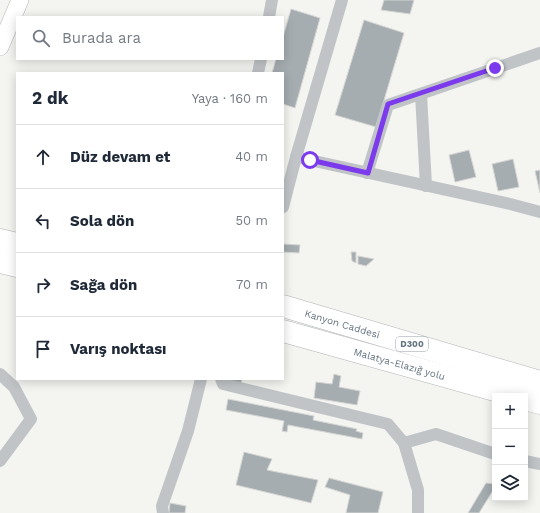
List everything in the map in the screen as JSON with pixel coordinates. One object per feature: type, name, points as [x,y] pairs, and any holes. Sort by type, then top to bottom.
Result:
[{"type":"highway","points":[[0,240],[16,244]]},
{"type":"highway","points":[[0,262],[16,266]]},
{"type":"highway","name":"Kanyon Caddesi","points":[[284,306],[540,382]]},
{"type":"highway","name":"Malatya-Elazığ yolu","points":[[284,330],[505,393]]},
{"type":"highway","points":[[528,400],[540,403]]},
{"type":"street","points":[[0,47],[20,0]]},
{"type":"street","points":[[269,16],[272,0]]},
{"type":"street","points":[[284,204],[296,157],[342,0]]},
{"type":"street","points":[[368,173],[388,104],[540,53]]},
{"type":"street","points":[[258,72],[261,60]]},
{"type":"street","points":[[421,94],[426,186]]},
{"type":"street","points":[[296,157],[510,204],[540,212]]},
{"type":"street","points":[[0,374],[14,387],[31,419],[0,461]]},
{"type":"street","points":[[163,513],[162,506],[188,431],[201,380]]},
{"type":"street","points":[[221,380],[223,384],[388,424],[404,443],[418,490],[418,513]]},
{"type":"street","points":[[404,443],[436,434],[492,453]]},
{"type":"street","points":[[528,462],[540,464]]},
{"type":"building","points":[[384,0],[414,0],[410,14],[381,10]]},
{"type":"building","points":[[291,9],[320,18],[295,108],[284,104],[284,72],[272,72],[276,60],[284,60],[284,34]]},
{"type":"building","points":[[364,20],[404,33],[376,127],[335,115]]},
{"type":"building","points":[[469,150],[476,177],[455,182],[449,155]]},
{"type":"building","points":[[513,159],[519,187],[498,191],[492,164]]},
{"type":"building","points":[[540,170],[540,193],[535,171]]},
{"type":"building","points":[[284,244],[300,245],[299,253],[284,252]]},
{"type":"building","points":[[351,252],[356,252],[356,263],[352,261]]},
{"type":"building","points":[[358,256],[374,259],[366,266],[358,264]]},
{"type":"building","points":[[334,374],[341,376],[339,387],[360,391],[357,405],[314,398],[316,382],[332,384]]},
{"type":"building","points":[[229,380],[242,380],[241,384]]},
{"type":"building","points":[[228,399],[314,416],[313,420],[357,429],[356,431],[363,433],[362,439],[288,425],[287,432],[282,431],[284,421],[226,410]]},
{"type":"building","points":[[244,452],[272,459],[267,470],[318,480],[311,503],[236,485]]},
{"type":"building","points":[[329,478],[383,492],[378,513],[346,513],[350,495],[325,487]]},
{"type":"building","points":[[486,483],[492,484],[492,492],[479,513],[468,513]]},
{"type":"building","points":[[170,503],[186,506],[185,513],[169,513]]},
{"type":"route","points":[[310,160],[368,173],[388,104],[495,68]]}]
